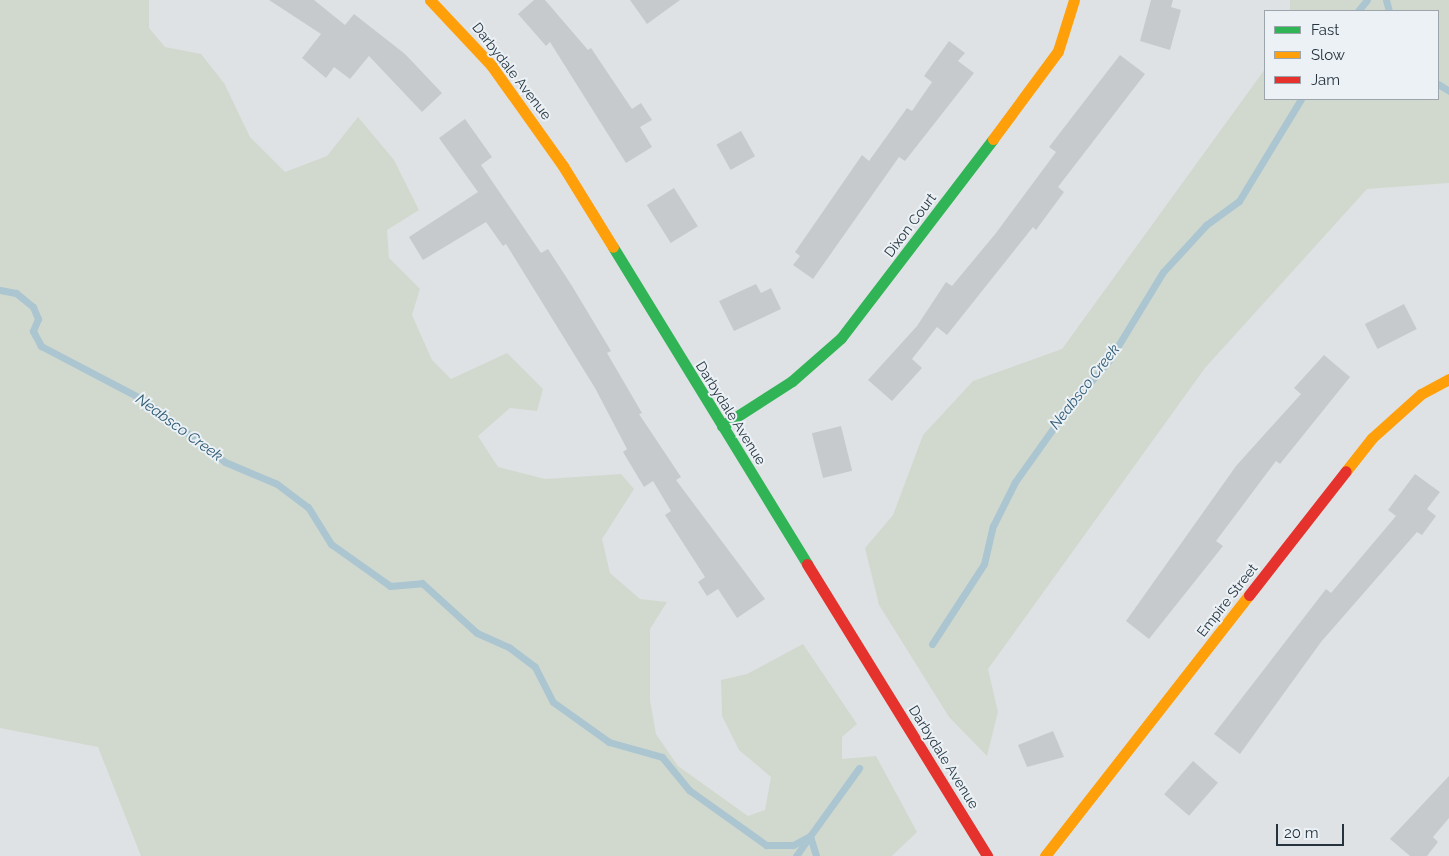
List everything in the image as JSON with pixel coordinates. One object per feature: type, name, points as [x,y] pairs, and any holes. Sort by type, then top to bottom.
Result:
[{"type":"street","name":"Darbydale Avenue","points":[[430,0],[463,32],[525,108],[987,856]]},
{"type":"street","name":"Dixon Court","points":[[722,426],[798,376],[870,304],[1058,51],[1074,0]]},
{"type":"street","name":"Empire Street","points":[[1045,856],[1372,438],[1421,394],[1449,379]]},
{"type":"shaded area","points":[[0,0],[149,0],[149,28],[165,47],[201,54],[224,83],[250,137],[285,172],[327,156],[358,117],[394,160],[419,210],[387,230],[389,258],[420,289],[412,315],[432,360],[451,379],[507,353],[543,389],[537,411],[510,408],[478,436],[498,467],[545,479],[621,474],[634,489],[602,539],[610,573],[640,599],[667,602],[650,629],[650,700],[656,734],[678,766],[748,816],[765,810],[771,777],[739,750],[722,716],[721,680],[747,674],[803,644],[857,724],[842,737],[842,759],[876,756],[917,832],[892,856],[141,856],[98,747],[0,728]]},
{"type":"shaded area","points":[[1290,0],[1449,0],[1449,183],[1367,189],[1205,368],[988,669],[998,712],[987,756],[949,717],[879,605],[865,548],[893,515],[923,435],[973,381],[1062,349],[1264,70],[1264,100],[1439,100],[1439,10],[1290,10]]},
{"type":"building","points":[[269,0],[314,0],[345,25],[354,14],[405,54],[442,93],[422,112],[369,56],[350,79],[334,67],[326,78],[302,58],[321,34]]},
{"type":"building","points":[[534,0],[545,0],[588,50],[591,48],[632,109],[641,103],[652,120],[640,127],[652,147],[626,163],[550,42],[546,46],[518,14]]},
{"type":"building","points":[[630,0],[680,0],[647,24]]},
{"type":"building","points":[[1151,0],[1173,0],[1171,7],[1181,10],[1170,50],[1140,41]]},
{"type":"building","points":[[949,41],[965,53],[958,61],[974,73],[905,161],[899,157],[813,279],[793,265],[800,256],[795,252],[862,155],[869,161],[907,108],[912,111],[932,82],[924,76]]},
{"type":"building","points":[[1120,55],[1145,74],[1058,187],[1064,192],[1036,230],[1033,227],[947,335],[937,327],[912,359],[922,368],[892,401],[868,380],[917,326],[946,282],[952,286],[996,233],[1056,152],[1049,147]]},
{"type":"building","points":[[465,119],[492,157],[481,165],[541,253],[548,249],[572,286],[611,351],[607,353],[642,413],[639,414],[681,477],[676,480],[765,599],[737,618],[718,589],[707,596],[698,582],[705,577],[665,515],[671,511],[653,481],[644,487],[623,452],[627,449],[595,388],[506,244],[503,246],[486,222],[423,260],[409,237],[478,192],[439,138]]},
{"type":"building","points":[[741,131],[755,156],[731,170],[717,145]]},
{"type":"building","points":[[674,188],[698,226],[671,243],[647,205]]},
{"type":"building","points":[[756,284],[761,293],[771,288],[781,309],[734,331],[719,301]]},
{"type":"building","points":[[1404,304],[1417,329],[1378,349],[1365,324]]},
{"type":"building","points":[[1324,355],[1350,377],[1280,464],[1276,461],[1216,541],[1223,546],[1149,639],[1126,621],[1236,466],[1301,394],[1294,388]]},
{"type":"building","points":[[841,426],[852,471],[823,478],[812,433]]},
{"type":"building","points":[[1415,474],[1440,492],[1427,509],[1436,516],[1422,535],[1417,532],[1321,642],[1240,754],[1214,734],[1326,589],[1331,593],[1396,516],[1388,510]]},
{"type":"building","points":[[1053,731],[1064,757],[1027,767],[1018,745]]},
{"type":"building","points":[[1193,761],[1218,783],[1189,816],[1164,794]]},
{"type":"building","points":[[1449,776],[1449,818],[1433,837],[1438,842],[1427,856],[1410,856],[1390,839]]},
{"type":"waterway","name":"Neabsco Creek","points":[[1359,10],[1367,0]]},
{"type":"waterway","points":[[1386,0],[1389,10]]},
{"type":"waterway","points":[[1439,85],[1449,91]]},
{"type":"waterway","name":"Neabsco Creek","points":[[932,644],[984,564],[993,526],[1015,482],[1064,413],[1110,359],[1163,272],[1206,225],[1239,201],[1300,100]]},
{"type":"waterway","name":"Neabsco Creek","points":[[0,290],[16,293],[33,307],[38,319],[33,331],[41,346],[144,400],[225,462],[277,484],[308,507],[331,544],[390,586],[422,583],[477,633],[510,648],[535,667],[553,702],[609,742],[662,757],[689,790],[766,845],[793,845],[810,836],[859,768]]},
{"type":"waterway","name":"Neabsco Creek","points":[[796,856],[810,836],[816,856]]},
{"type":"traffic: fast","points":[[722,426],[792,381],[841,338],[993,139]]},
{"type":"traffic: fast","points":[[613,247],[807,564]]},
{"type":"traffic: slow","points":[[430,0],[491,65],[563,166],[613,247]]},
{"type":"traffic: slow","points":[[993,139],[1058,51],[1074,0]]},
{"type":"traffic: slow","points":[[1346,471],[1372,438],[1421,394],[1449,379]]},
{"type":"traffic: slow","points":[[1045,856],[1249,595]]},
{"type":"traffic: jam","points":[[1249,595],[1346,471]]},
{"type":"traffic: jam","points":[[807,564],[987,856]]}]
